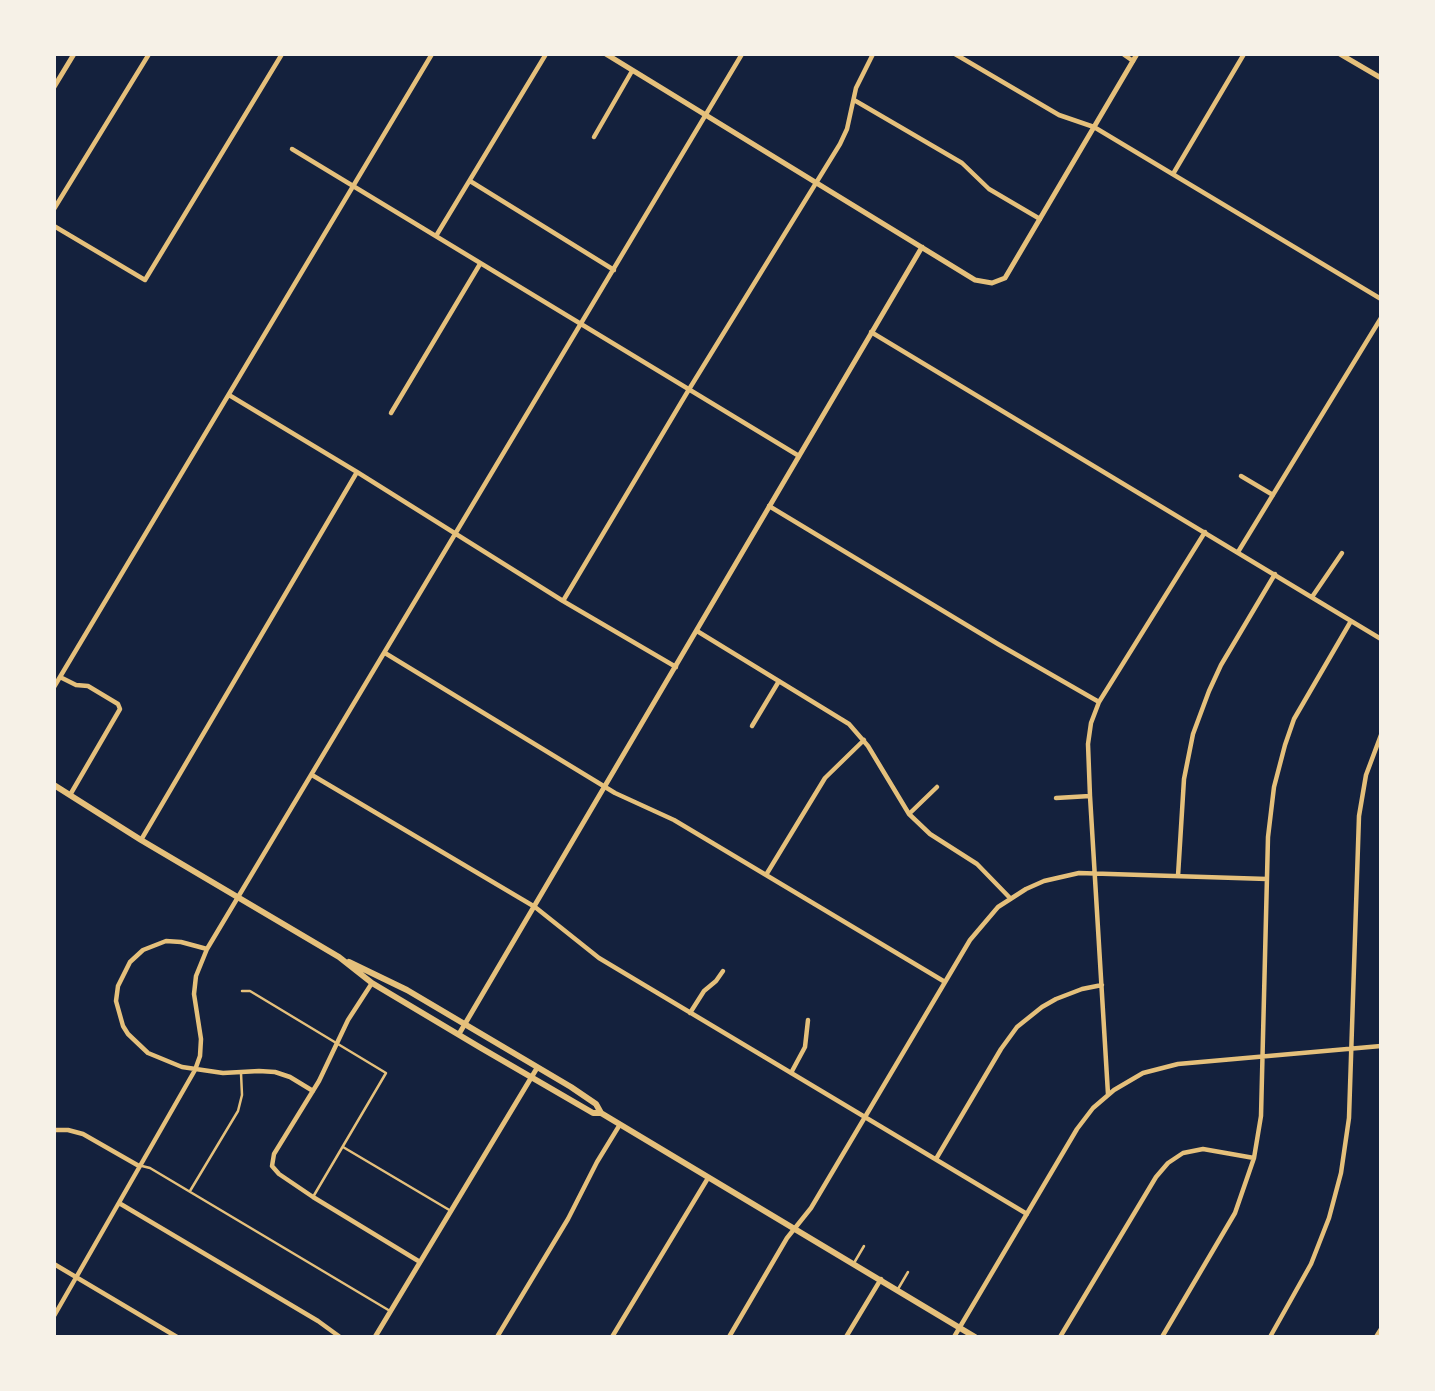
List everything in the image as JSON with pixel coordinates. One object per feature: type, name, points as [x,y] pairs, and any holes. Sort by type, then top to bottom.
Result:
[{"type":"main road","points":[[54,785],[338,957],[372,983],[593,1113],[601,1113]]},
{"type":"main road","points":[[338,957],[378,974],[465,1025],[597,1104],[601,1113],[619,1126],[776,1220],[796,1228],[975,1337]]},
{"type":"street","points":[[54,87],[73,56],[65,54]]},
{"type":"street","points":[[54,209],[149,54]]},
{"type":"street","points":[[54,226],[145,280],[282,54]]},
{"type":"street","points":[[54,687],[432,54]]},
{"type":"street","points":[[436,236],[546,54]]},
{"type":"street","points":[[606,54],[975,280],[992,283],[1005,278],[1137,54]]},
{"type":"street","points":[[54,1316],[195,1070],[200,1056],[201,1039],[194,995],[196,976],[207,949],[742,54]]},
{"type":"street","points":[[563,601],[844,137],[860,77],[873,54]]},
{"type":"street","points":[[955,54],[1052,112],[1094,127],[1381,299]]},
{"type":"street","points":[[1123,54],[1133,61]]},
{"type":"street","points":[[1173,174],[1244,54]]},
{"type":"street","points":[[1340,54],[1381,78]]},
{"type":"street","points":[[594,137],[632,71]]},
{"type":"street","points":[[854,100],[962,163],[989,189],[1040,219]]},
{"type":"street","points":[[292,149],[799,456]]},
{"type":"street","points":[[470,181],[614,270]]},
{"type":"street","points":[[459,1034],[922,247]]},
{"type":"street","points":[[391,412],[480,264]]},
{"type":"street","points":[[1238,552],[1381,318]]},
{"type":"street","points":[[871,332],[1381,639]]},
{"type":"street","points":[[229,395],[563,601],[676,667]]},
{"type":"street","points":[[141,840],[357,472]]},
{"type":"street","points":[[1241,476],[1273,495]]},
{"type":"street","points":[[769,506],[998,645],[1099,702]]},
{"type":"street","points":[[1108,1094],[1090,796],[1088,744],[1091,723],[1099,702],[1205,532]]},
{"type":"street","points":[[1312,597],[1342,553]]},
{"type":"street","points":[[1178,876],[1184,779],[1193,734],[1221,665],[1275,574]]},
{"type":"street","points":[[1162,1337],[1235,1213],[1254,1158],[1261,1116],[1267,879],[1274,787],[1285,745],[1304,700],[1351,621]]},
{"type":"street","points":[[697,631],[841,718],[864,740],[909,814],[930,834],[977,864],[1010,898]]},
{"type":"street","points":[[385,653],[623,797],[663,813],[945,982]]},
{"type":"street","points":[[60,677],[76,685],[88,686],[118,704],[120,709],[71,795]]},
{"type":"street","points":[[752,726],[779,681]]},
{"type":"street","points":[[1269,1337],[1311,1264],[1335,1198],[1346,1146],[1359,816],[1367,775],[1381,735]]},
{"type":"street","points":[[766,875],[820,785],[835,766],[864,740]]},
{"type":"street","points":[[312,775],[535,907],[599,958],[1027,1214]]},
{"type":"street","points":[[909,814],[937,787]]},
{"type":"street","points":[[1056,798],[1090,796]]},
{"type":"street","points":[[729,1337],[811,1208],[979,927],[1010,898],[1044,881],[1095,872],[1267,879]]},
{"type":"street","points":[[207,949],[166,941],[149,947],[137,956],[124,970],[116,993],[122,1026],[148,1053],[195,1070],[275,1072],[297,1080],[313,1091]]},
{"type":"street","points":[[690,1013],[704,991],[723,971]]},
{"type":"street","points":[[372,983],[348,1020],[313,1091],[274,1154],[272,1162],[276,1172],[420,1263]]},
{"type":"street","points":[[936,1159],[1001,1049],[1017,1027],[1056,999],[1102,985]]},
{"type":"street","points":[[791,1073],[805,1047],[808,1020]]},
{"type":"street","points":[[954,1337],[1083,1121],[1108,1094],[1128,1081],[1158,1068],[1381,1046]]},
{"type":"street","points":[[375,1337],[537,1068]]},
{"type":"street","points":[[496,1337],[568,1219],[619,1126]]},
{"type":"street","points":[[54,1130],[83,1134],[139,1166]]},
{"type":"street","points":[[1060,1337],[1156,1177],[1168,1163],[1183,1153],[1203,1149],[1254,1158]]},
{"type":"street","points":[[612,1337],[708,1178]]},
{"type":"street","points":[[119,1203],[318,1321],[340,1337]]},
{"type":"street","points":[[54,1264],[177,1337]]},
{"type":"street","points":[[846,1337],[881,1279]]},
{"type":"street","points":[[1376,1337],[1381,1329]]},
{"type":"lane","points":[[242,991],[250,991],[386,1073],[313,1197]]},
{"type":"lane","points":[[190,1191],[238,1111],[242,1095],[241,1073]]},
{"type":"lane","points":[[343,1147],[451,1211]]},
{"type":"lane","points":[[139,1166],[150,1168],[190,1191],[390,1311]]},
{"type":"lane","points":[[855,1263],[864,1246]]},
{"type":"lane","points":[[898,1289],[908,1272]]}]
